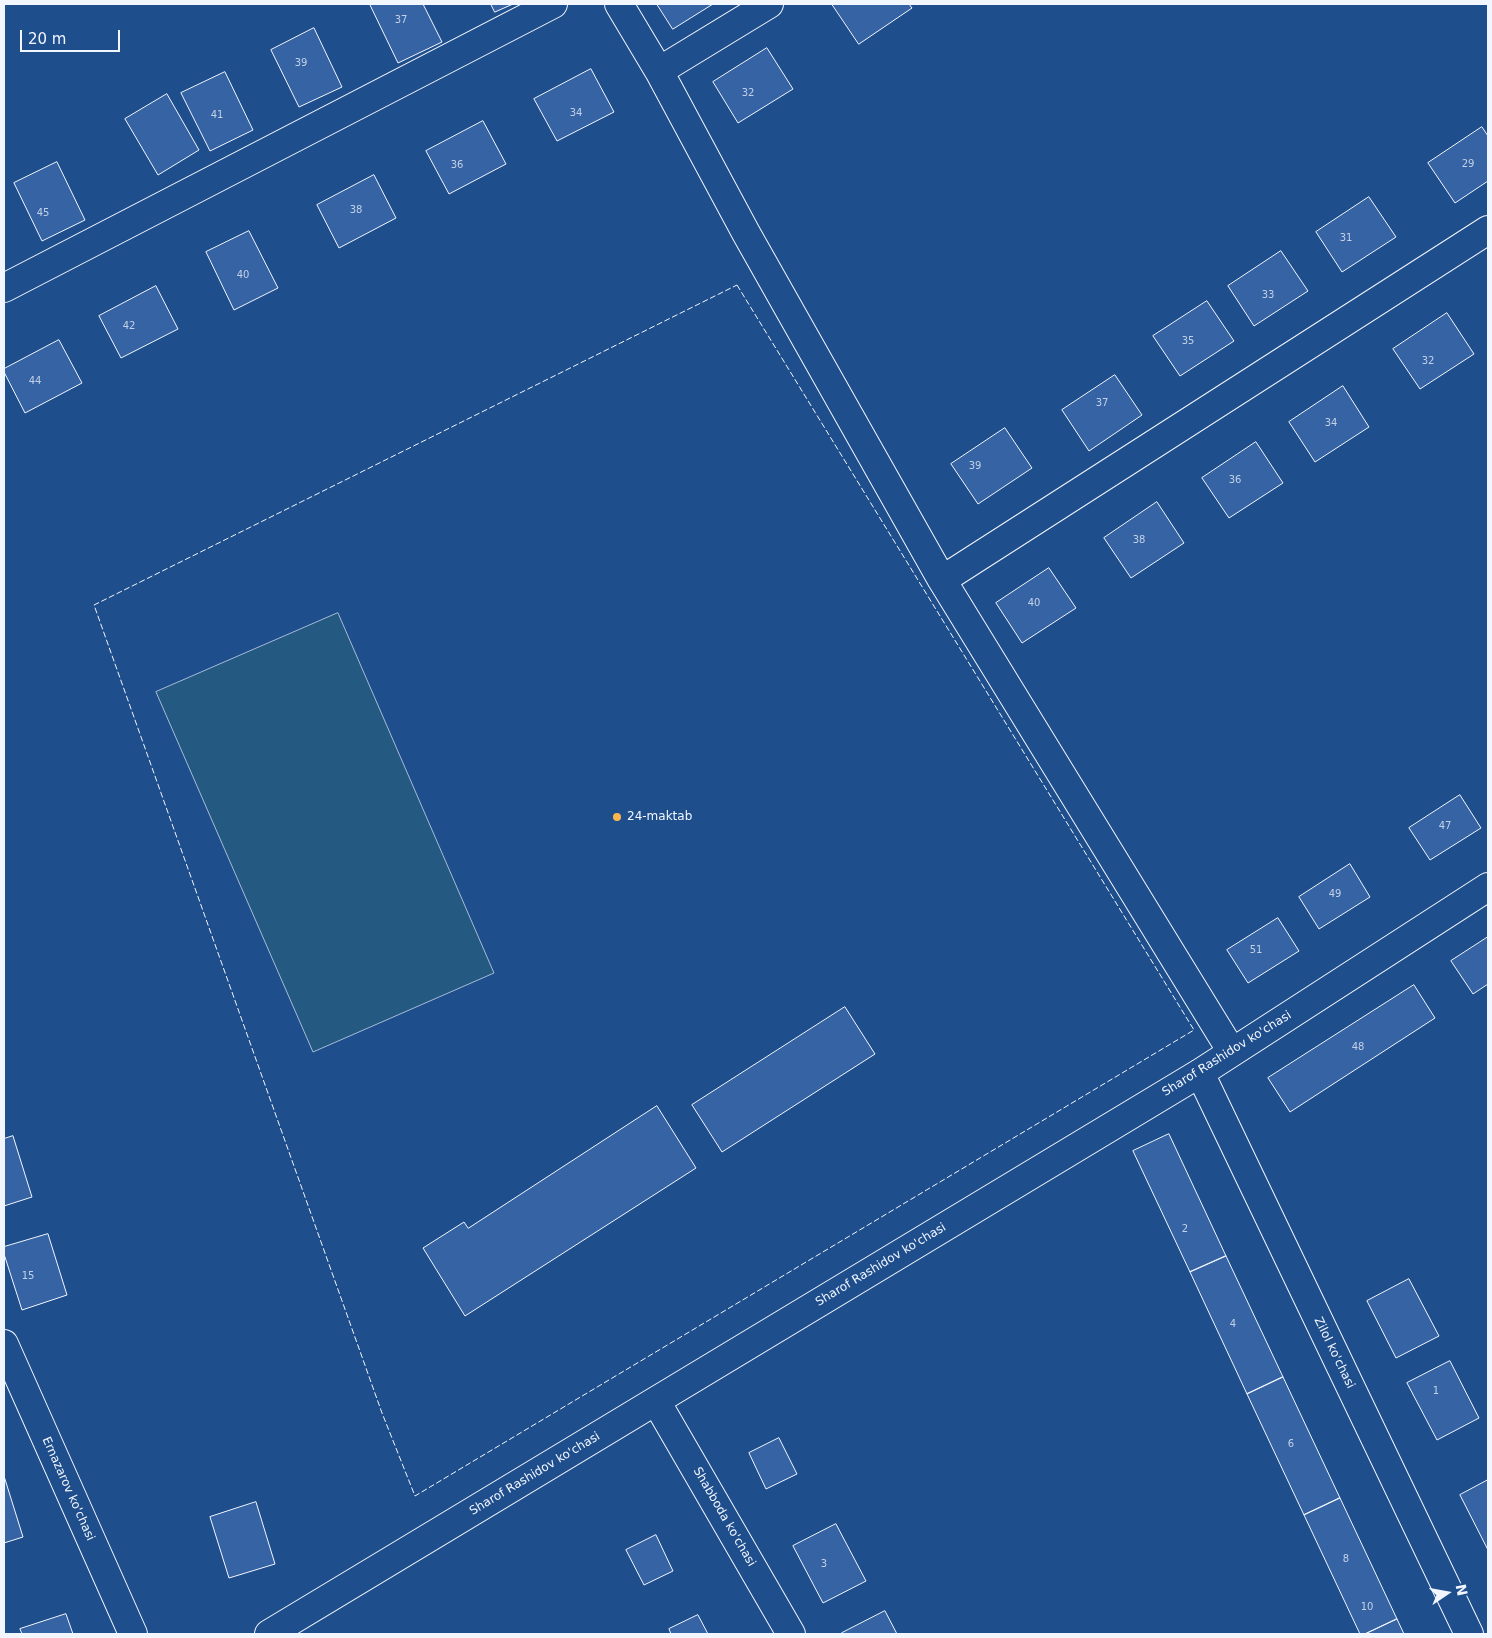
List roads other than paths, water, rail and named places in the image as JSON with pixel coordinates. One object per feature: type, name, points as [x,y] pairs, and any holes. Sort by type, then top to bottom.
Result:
[{"type":"street","points":[[4,288],[553,4]]},
{"type":"street","points":[[619,4],[659,71],[746,233],[942,580],[1232,1052]]},
{"type":"street","points":[[659,71],[769,4]]},
{"type":"street","points":[[942,580],[1488,230]]},
{"type":"street","name":"Sharof Rashidov ko'chasi","points":[[269,1634],[1200,1073],[1488,887]]},
{"type":"street","name":"Zilol ko'chasi","points":[[1200,1073],[1469,1634]]},
{"type":"street","name":"Ernazarov ko'chasi","points":[[4,1344],[133,1634]]},
{"type":"street","name":"Shabboda ko'chasi","points":[[656,1401],[791,1634]]},
{"type":"place","name":"24-maktab","points":[[617,817]]}]
